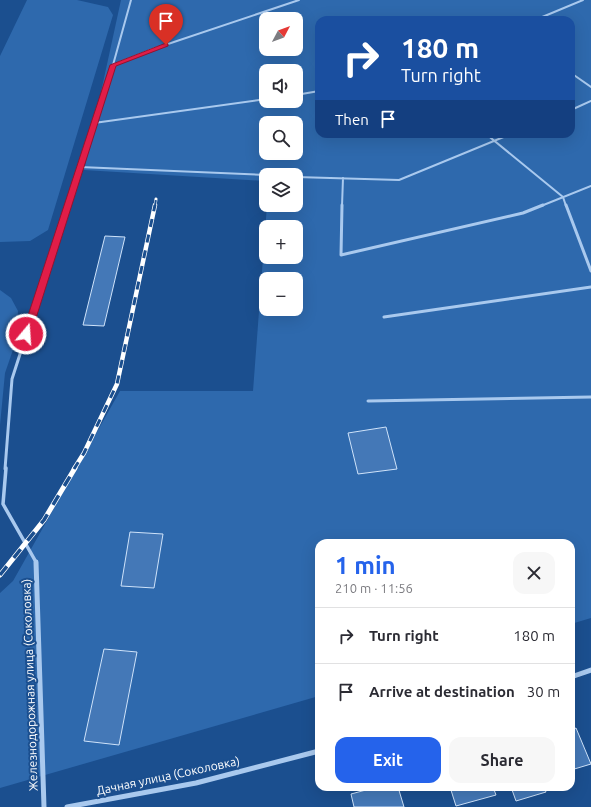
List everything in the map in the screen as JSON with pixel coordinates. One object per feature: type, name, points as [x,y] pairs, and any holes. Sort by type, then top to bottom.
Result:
[{"type":"street","name":"Железнодорожная улица (Соколовка)","points":[[36,562],[44,807]]},
{"type":"street","points":[[575,676],[591,670]]},
{"type":"street","name":"Дачная улица (Соколовка)","points":[[67,807],[196,783],[315,752]]},
{"type":"lane","points":[[36,562],[3,504],[12,379],[113,65],[131,0]]},
{"type":"lane","points":[[113,65],[153,49],[299,0]]},
{"type":"lane","points":[[545,16],[583,0]]},
{"type":"lane","points":[[575,76],[591,87]]},
{"type":"lane","points":[[303,94],[315,92]]},
{"type":"lane","points":[[94,122],[259,100]]},
{"type":"lane","points":[[575,108],[591,102]]},
{"type":"lane","points":[[491,138],[563,197],[591,271]]},
{"type":"lane","points":[[303,177],[399,180],[502,138]]},
{"type":"lane","points":[[80,167],[259,175]]},
{"type":"lane","points":[[343,178],[341,255],[523,212],[591,186]]},
{"type":"lane","points":[[384,317],[591,287]]},
{"type":"lane","points":[[368,401],[591,398]]},
{"type":"shaded area","points":[[27,0],[77,0],[108,7],[113,15],[48,230],[30,241],[0,242],[0,56]]},
{"type":"shaded area","points":[[121,0],[591,0],[591,618],[575,623],[575,539],[315,539],[315,697],[0,788],[0,593],[13,581],[120,391],[253,391],[259,311],[259,316],[303,316],[303,272],[262,272],[263,264],[303,264],[303,220],[266,220],[266,212],[303,212],[303,168],[259,168],[259,181],[84,170]]},
{"type":"shaded area","points":[[0,290],[11,298],[18,311],[16,341],[5,373],[0,425]]},
{"type":"building","points":[[105,236],[125,237],[104,326],[83,325]]},
{"type":"building","points":[[386,427],[397,469],[358,474],[348,433]]},
{"type":"building","points":[[130,532],[163,534],[154,588],[121,586]]},
{"type":"building","points":[[104,649],[137,652],[119,745],[84,741]]},
{"type":"building","points":[[575,728],[591,764],[575,769]]},
{"type":"building","points":[[362,791],[399,791],[404,807],[354,807],[351,794]]},
{"type":"building","points":[[451,791],[494,791],[496,795],[456,806]]},
{"type":"building","points":[[512,791],[546,792],[516,801]]},
{"type":"railway","points":[[155,206],[156,199]]},
{"type":"railway","points":[[74,469],[84,453],[117,384],[155,205]]},
{"type":"railway","points":[[0,575],[44,520],[75,468]]},
{"type":"route","points":[[26,334],[113,65],[166,45]]}]
